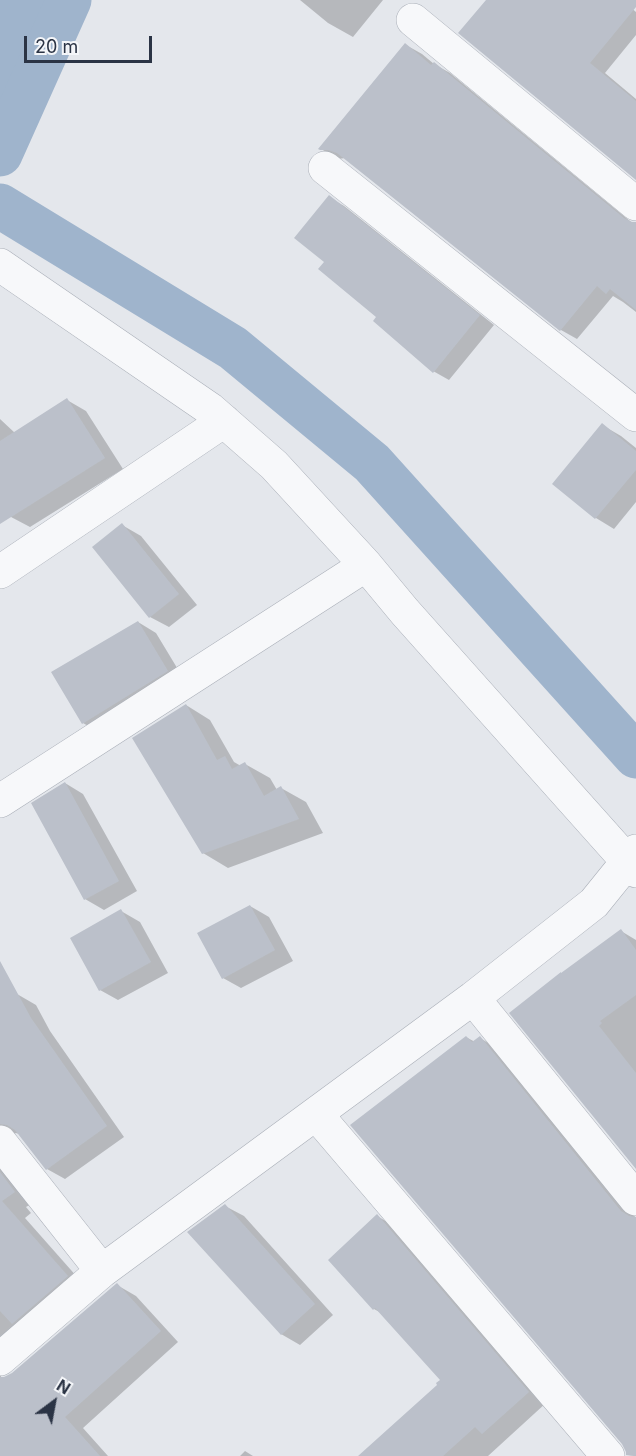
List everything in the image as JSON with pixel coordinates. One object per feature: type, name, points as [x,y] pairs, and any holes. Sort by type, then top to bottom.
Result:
[{"type":"street","points":[[412,20],[636,204]]},
{"type":"street","points":[[325,168],[636,415]]},
{"type":"street","points":[[0,265],[201,403],[274,465],[633,861],[594,903],[473,999],[102,1271],[0,1359]]},
{"type":"street","points":[[0,572],[224,421]]},
{"type":"street","points":[[0,801],[366,565]]},
{"type":"street","points":[[473,999],[636,1199]]},
{"type":"street","points":[[316,1114],[608,1456]]},
{"type":"street","points":[[0,1142],[102,1271]]},
{"type":"water","points":[[0,0],[82,0],[2,122],[0,121]]},
{"type":"building","points":[[486,0],[636,0],[636,7],[590,63],[636,101],[636,180],[458,33]]},
{"type":"building","points":[[405,43],[431,65],[434,62],[624,218],[636,222],[636,310],[610,289],[606,294],[597,286],[560,331],[337,153],[318,149]]},
{"type":"building","points":[[329,195],[480,315],[433,373],[373,321],[376,317],[318,269],[324,262],[294,238]]},
{"type":"building","points":[[67,398],[105,458],[0,524],[0,441]]},
{"type":"building","points":[[602,423],[636,451],[636,470],[595,519],[552,484]]},
{"type":"building","points":[[122,523],[179,594],[149,618],[92,547]]},
{"type":"building","points":[[138,621],[168,671],[82,724],[51,672]]},
{"type":"building","points":[[186,704],[217,760],[225,756],[232,769],[245,762],[264,796],[281,786],[299,819],[202,854],[132,738]]},
{"type":"building","points":[[65,782],[119,881],[84,900],[31,803]]},
{"type":"building","points":[[250,905],[275,950],[222,979],[197,933]]},
{"type":"building","points":[[121,909],[151,962],[99,991],[70,938]]},
{"type":"building","points":[[621,929],[636,950],[636,995],[600,1021],[602,1023],[599,1026],[636,1073],[636,1169],[509,1013]]},
{"type":"building","points":[[0,961],[31,1018],[107,1126],[46,1170],[15,1130],[0,1124]]},
{"type":"building","points":[[466,1036],[472,1042],[480,1036],[621,1211],[636,1217],[636,1456],[626,1455],[622,1444],[350,1125]]},
{"type":"building","points":[[0,1172],[15,1192],[2,1201],[68,1276],[12,1324],[0,1311]]},
{"type":"building","points":[[225,1204],[315,1304],[281,1335],[187,1232]]},
{"type":"building","points":[[377,1214],[529,1392],[482,1434],[475,1427],[443,1456],[358,1456],[440,1380],[328,1260]]},
{"type":"building","points":[[117,1283],[161,1331],[65,1417],[100,1456],[0,1456],[0,1377],[12,1373]]},
{"type":"waterway","points":[[0,154],[69,0]]},
{"type":"waterway","points":[[0,206],[233,348],[372,463],[636,756]]}]
